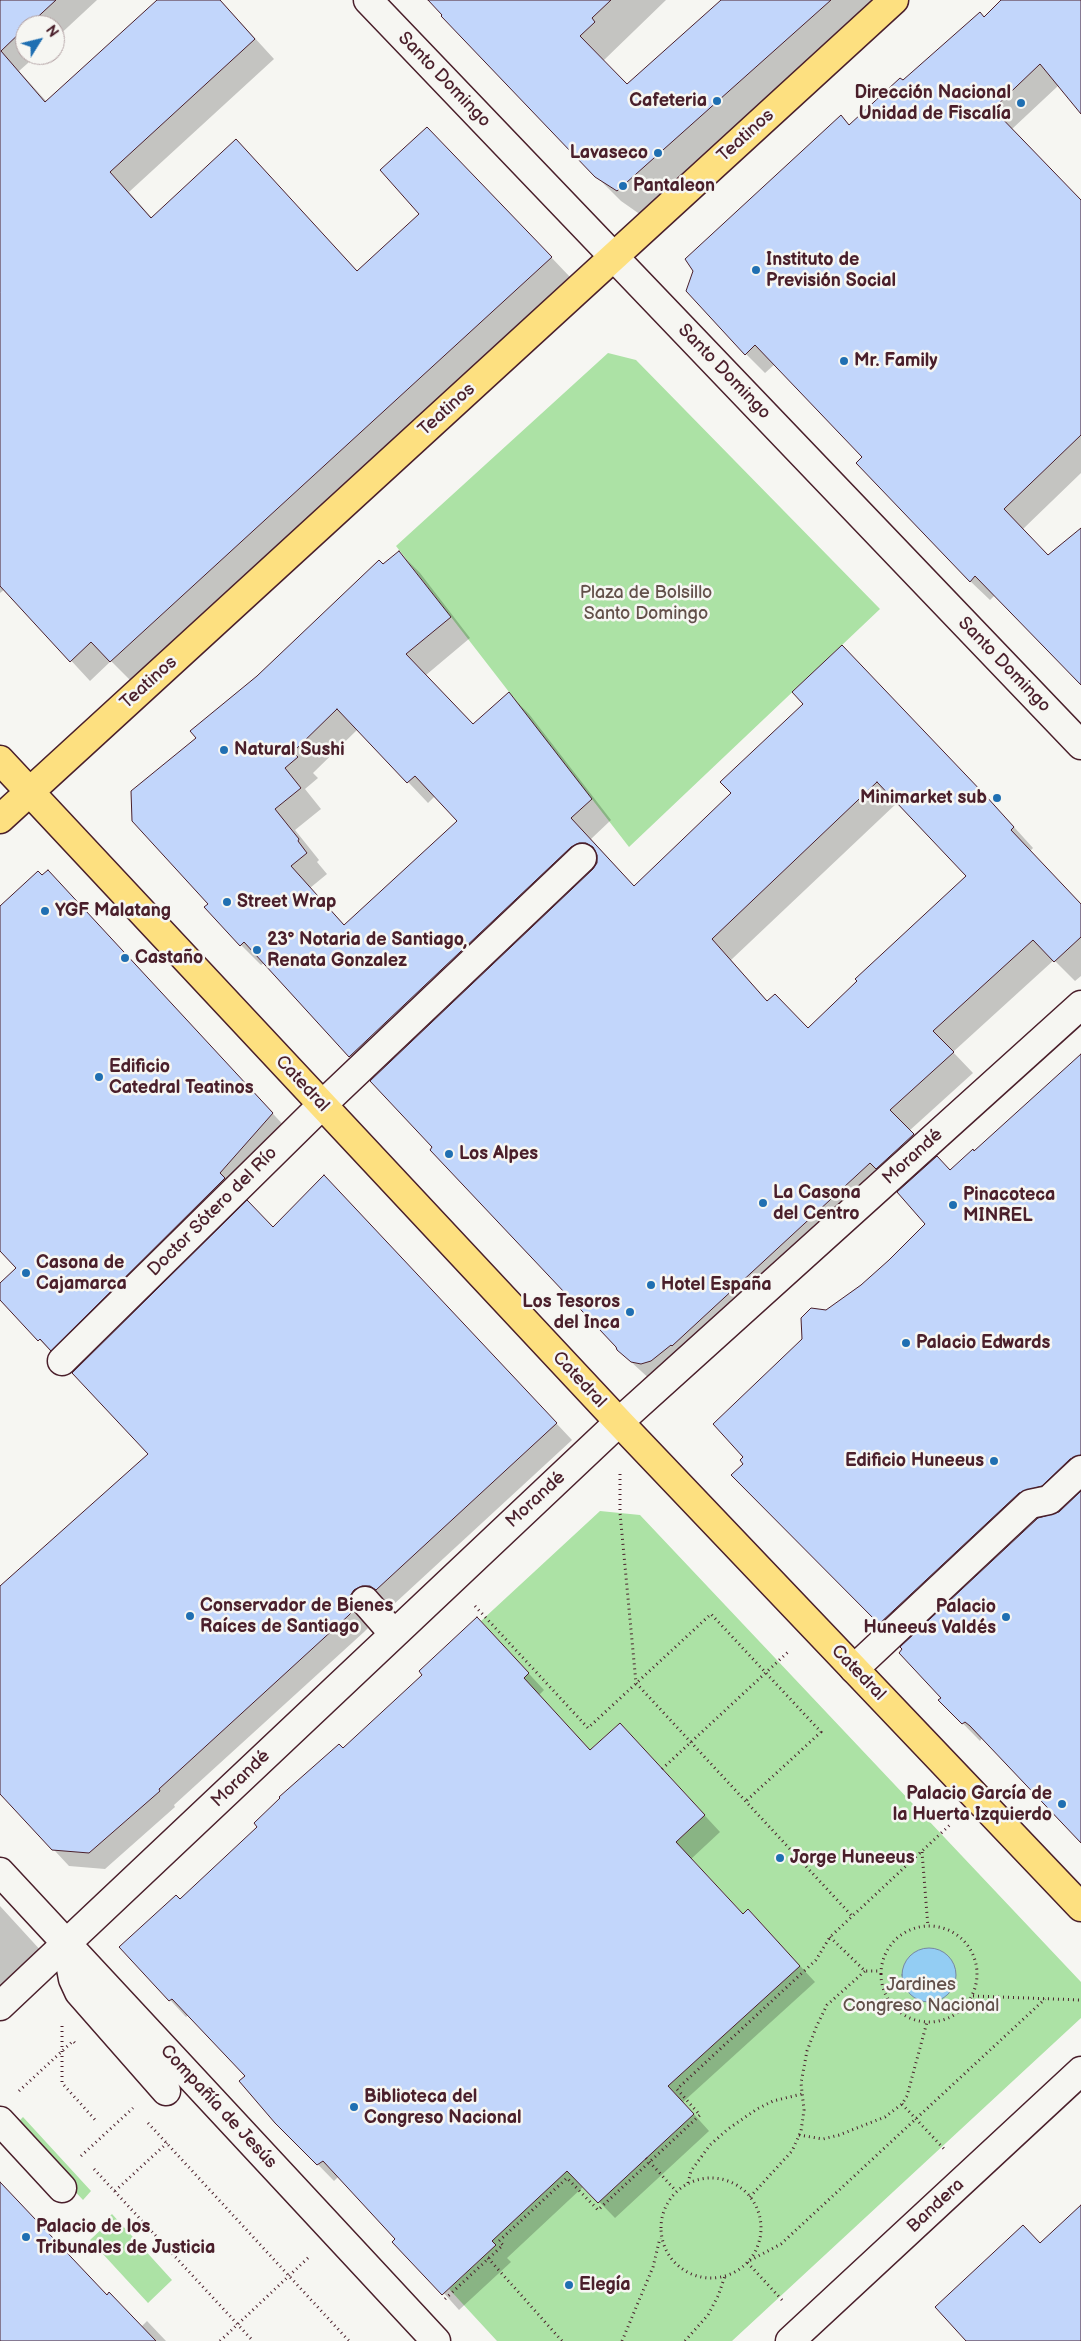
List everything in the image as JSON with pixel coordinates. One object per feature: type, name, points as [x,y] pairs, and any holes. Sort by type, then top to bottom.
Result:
[{"type":"main road","name":"Teatinos","points":[[0,819],[894,0]]},
{"type":"main road","name":"Catedral","points":[[0,760],[619,1422],[1081,1907]]},
{"type":"street","name":"Santo Domingo","points":[[368,0],[1081,745]]},
{"type":"street","name":"Doctor Sótero del Río","points":[[62,1361],[322,1105],[582,858]]},
{"type":"street","name":"Morandé","points":[[0,2006],[619,1422],[1081,1005]]},
{"type":"street","points":[[854,1669],[1030,1504],[1049,1500],[1081,1470]]},
{"type":"street","points":[[364,1601],[394,1634]]},
{"type":"street","name":"Compañía de Jesús","points":[[0,1872],[436,2341]]},
{"type":"street","points":[[66,1945],[73,1978],[79,1992],[166,2091]]},
{"type":"street","name":"Bandera","points":[[790,2341],[1081,2071]]},
{"type":"street","points":[[0,2121],[62,2188]]},
{"type":"path","points":[[620,1513],[636,1683],[852,1916]]},
{"type":"path","points":[[486,1617],[588,1728],[711,1614],[820,1732],[746,1801]]},
{"type":"path","points":[[662,1769],[778,1662]]},
{"type":"path","points":[[452,2292],[503,2245],[499,2241],[567,2178],[598,2210],[700,2114],[677,2089],[816,1960],[830,1936],[941,1834]]},
{"type":"path","points":[[922,1851],[928,1927]]},
{"type":"path","points":[[928,1927],[951,1931],[963,1940],[972,1952],[976,1966],[977,1981],[973,1996],[964,2008],[950,2018],[934,2023],[917,2021],[902,2014],[890,2002],[882,1988],[881,1971],[885,1954],[895,1941],[907,1932],[928,1927]]},
{"type":"path","points":[[830,1936],[865,1971]]},
{"type":"path","points":[[750,2197],[792,2151],[799,2136],[804,2110],[801,2084],[807,2051],[817,2024],[827,2005],[865,1971],[881,1971]]},
{"type":"path","points":[[973,1996],[1081,2000]]},
{"type":"path","points":[[747,2262],[780,2244],[1045,1999]]},
{"type":"path","points":[[799,2136],[823,2139],[839,2135],[885,2117],[902,2104],[907,2096],[927,2022]]},
{"type":"path","points":[[15,2095],[73,2041],[79,2047]]},
{"type":"path","points":[[62,2083],[98,2122]]},
{"type":"path","points":[[21,2090],[28,2097]]},
{"type":"path","points":[[688,2183],[691,2171],[705,2152],[728,2129],[765,2105],[802,2094]]},
{"type":"path","points":[[128,2100],[140,2114]]},
{"type":"path","points":[[902,2104],[942,2147]]},
{"type":"path","points":[[81,2156],[134,2107]]},
{"type":"path","points":[[147,2121],[349,2341]]},
{"type":"path","points":[[115,2191],[167,2143]]},
{"type":"path","points":[[75,2148],[253,2341]]},
{"type":"path","points":[[646,2158],[676,2191]]},
{"type":"path","points":[[622,2341],[653,2267],[660,2237],[661,2217],[668,2199],[676,2191],[688,2183],[701,2178],[720,2178],[740,2186],[754,2201],[761,2220],[760,2240],[751,2259],[736,2272],[718,2278],[699,2277],[681,2269],[668,2256],[660,2237]]},
{"type":"path","points":[[220,2341],[335,2233]]},
{"type":"path","points":[[488,2258],[562,2341]]},
{"type":"path","points":[[747,2262],[780,2297]]},
{"type":"path","points":[[685,2341],[708,2315],[718,2296],[725,2276]]},
{"type":"green space","name":"Plaza de Bolsillo Santo Domingo","points":[[608,353],[636,360],[880,609],[629,847],[396,546]]},
{"type":"green space","name":"Jardines Congreso Nacional","points":[[600,1511],[640,1515],[1081,1982],[1081,2018],[732,2341],[497,2341],[449,2289],[496,2245],[492,2241],[567,2171],[598,2203],[694,2114],[668,2086],[800,1966],[749,1910],[743,1914],[676,1842],[705,1815],[620,1723],[590,1750],[524,1678],[529,1673],[481,1621]]},
{"type":"green space","points":[[23,2117],[91,2191],[83,2200],[14,2126]]},
{"type":"green space","points":[[112,2214],[172,2280],[148,2303],[90,2240],[106,2225],[104,2222]]},
{"type":"water","points":[[924,1948],[934,1948],[944,1952],[952,1960],[956,1975],[952,1990],[944,1998],[934,2002],[924,2002],[914,1998],[906,1990],[902,1980],[902,1970],[906,1960],[914,1952]]},
{"type":"building","points":[[0,0],[56,0],[40,15],[15,15],[15,38],[1,51],[45,102],[157,0],[220,0],[255,39],[110,172],[151,218],[236,139],[357,271],[419,214],[380,170],[427,127],[552,257],[110,662],[91,642],[70,662],[0,586]]},
{"type":"building","points":[[428,0],[611,0],[592,18],[595,22],[580,36],[627,84],[721,0],[831,0],[617,191],[595,177],[441,16]]},
{"type":"building","points":[[1001,0],[1081,0],[1081,114],[1040,64],[993,109],[1081,200],[1081,435],[1004,509],[1048,555],[1081,528],[1081,685],[975,576],[970,582],[856,463],[862,457],[755,345],[745,355],[686,291],[693,271],[685,259],[841,115],[849,125],[900,78],[903,80],[980,12],[984,17]]},
{"type":"building","points":[[399,551],[451,617],[406,654],[473,724],[509,692],[592,799],[571,818],[634,886],[731,793],[720,782],[803,704],[792,692],[842,645],[985,795],[1014,827],[1011,830],[1081,904],[1081,937],[1054,962],[1033,940],[933,1031],[954,1052],[890,1110],[914,1134],[876,1169],[870,1163],[672,1346],[651,1361],[641,1364],[631,1362],[617,1350],[430,1150],[432,1147],[370,1081],[593,869],[597,863],[597,855],[593,847],[586,843],[579,843],[571,847],[349,1057],[244,942],[240,946],[204,907],[208,904],[132,821],[131,791],[196,738],[190,731],[257,676],[379,560],[383,564]],"holes":[[[337,709],[407,783],[415,776],[457,821],[344,925],[291,866],[307,853],[298,841],[299,839],[275,809],[301,788],[285,768],[298,757],[293,752]],[[877,782],[966,876],[855,979],[857,981],[808,1028],[775,994],[767,1001],[712,939]]]},
{"type":"building","name":"Edificio Catedral Teatinos","points":[[48,870],[273,1113],[220,1173],[225,1178],[51,1351],[40,1339],[38,1341],[0,1300],[0,1283],[16,1268],[0,1251],[0,906],[38,871],[42,875]]},
{"type":"building","points":[[1081,1054],[1081,1455],[1070,1459],[1042,1486],[1019,1493],[879,1624],[731,1475],[743,1464],[740,1460],[743,1457],[713,1424],[802,1339],[801,1318],[811,1308],[826,1310],[861,1285],[925,1224],[897,1192],[937,1156],[950,1170],[973,1149],[974,1151]]},
{"type":"building","points":[[324,1175],[557,1423],[376,1590],[370,1586],[362,1586],[354,1590],[350,1596],[350,1604],[353,1611],[348,1616],[159,1789],[160,1791],[89,1853],[52,1850],[0,1794],[0,1586],[148,1454],[72,1373],[247,1200],[273,1227]]},
{"type":"building","name":"Palacio Huneeus Valdés","points":[[1081,1491],[1081,1843],[970,1726],[965,1722],[962,1724],[938,1700],[941,1698],[899,1653],[902,1649],[900,1647],[1038,1518],[1059,1512]]},
{"type":"building","points":[[477,1617],[529,1673],[524,1678],[590,1750],[620,1723],[705,1815],[676,1842],[743,1914],[748,1909],[800,1966],[668,2086],[694,2114],[598,2203],[567,2171],[492,2241],[496,2245],[442,2295],[392,2242],[395,2239],[323,2161],[317,2165],[275,2123],[239,2081],[245,2076],[172,1999],[169,2001],[119,1947],[176,1895],[180,1899],[257,1827],[254,1823],[279,1797],[339,1744],[343,1748],[422,1675],[419,1671]]},
{"type":"building","name":"Palacio de los Tribunales de Justicia","points":[[0,2182],[107,2295],[109,2292],[156,2341],[0,2341]]},
{"type":"building","points":[[1081,2205],[1081,2341],[966,2341],[935,2307],[1023,2225],[1040,2243]]},
{"type":"place","name":"Cafeteria","points":[[717,101]]},
{"type":"place","name":"Dirección Nacional Unidad de Fiscalía","points":[[1021,103]]},
{"type":"place","name":"Lavaseco","points":[[658,153]]},
{"type":"place","name":"Pantaleon","points":[[623,186]]},
{"type":"place","name":"Instituto de Previsión Social","points":[[756,270]]},
{"type":"place","name":"Mr. Family","points":[[844,361]]},
{"type":"place","name":"Natural Sushi","points":[[224,750]]},
{"type":"place","name":"Minimarket sub","points":[[997,798]]},
{"type":"place","name":"Street Wrap","points":[[227,902]]},
{"type":"place","name":"YGF Malatang","points":[[45,911]]},
{"type":"place","name":"23° Notaria de Santiago, Renata Gonzalez","points":[[257,950]]},
{"type":"place","name":"Castaño","points":[[125,958]]},
{"type":"place","name":"Edificio Catedral Teatinos","points":[[99,1077]]},
{"type":"place","name":"Los Alpes","points":[[449,1154]]},
{"type":"place","name":"La Casona del Centro","points":[[763,1203]]},
{"type":"place","name":"Pinacoteca MINREL","points":[[953,1205]]},
{"type":"place","name":"Casona de Cajamarca","points":[[26,1273]]},
{"type":"place","name":"Hotel España","points":[[651,1285]]},
{"type":"place","name":"Los Tesoros del Inca","points":[[630,1312]]},
{"type":"place","name":"Palacio Edwards","points":[[906,1343]]},
{"type":"place","name":"Edificio Huneeus","points":[[994,1461]]},
{"type":"place","name":"Conservador de Bienes Raíces de Santiago","points":[[190,1616]]},
{"type":"place","name":"Palacio Huneeus Valdés","points":[[1006,1617]]},
{"type":"place","name":"Palacio García de la Huerta Izquierdo","points":[[1062,1804]]},
{"type":"place","name":"Jorge Huneeus","points":[[780,1858]]},
{"type":"place","name":"Biblioteca del Congreso Nacional","points":[[354,2107]]},
{"type":"place","name":"Palacio de los Tribunales de Justicia","points":[[26,2237]]},
{"type":"place","name":"Elegía","points":[[569,2285]]}]
